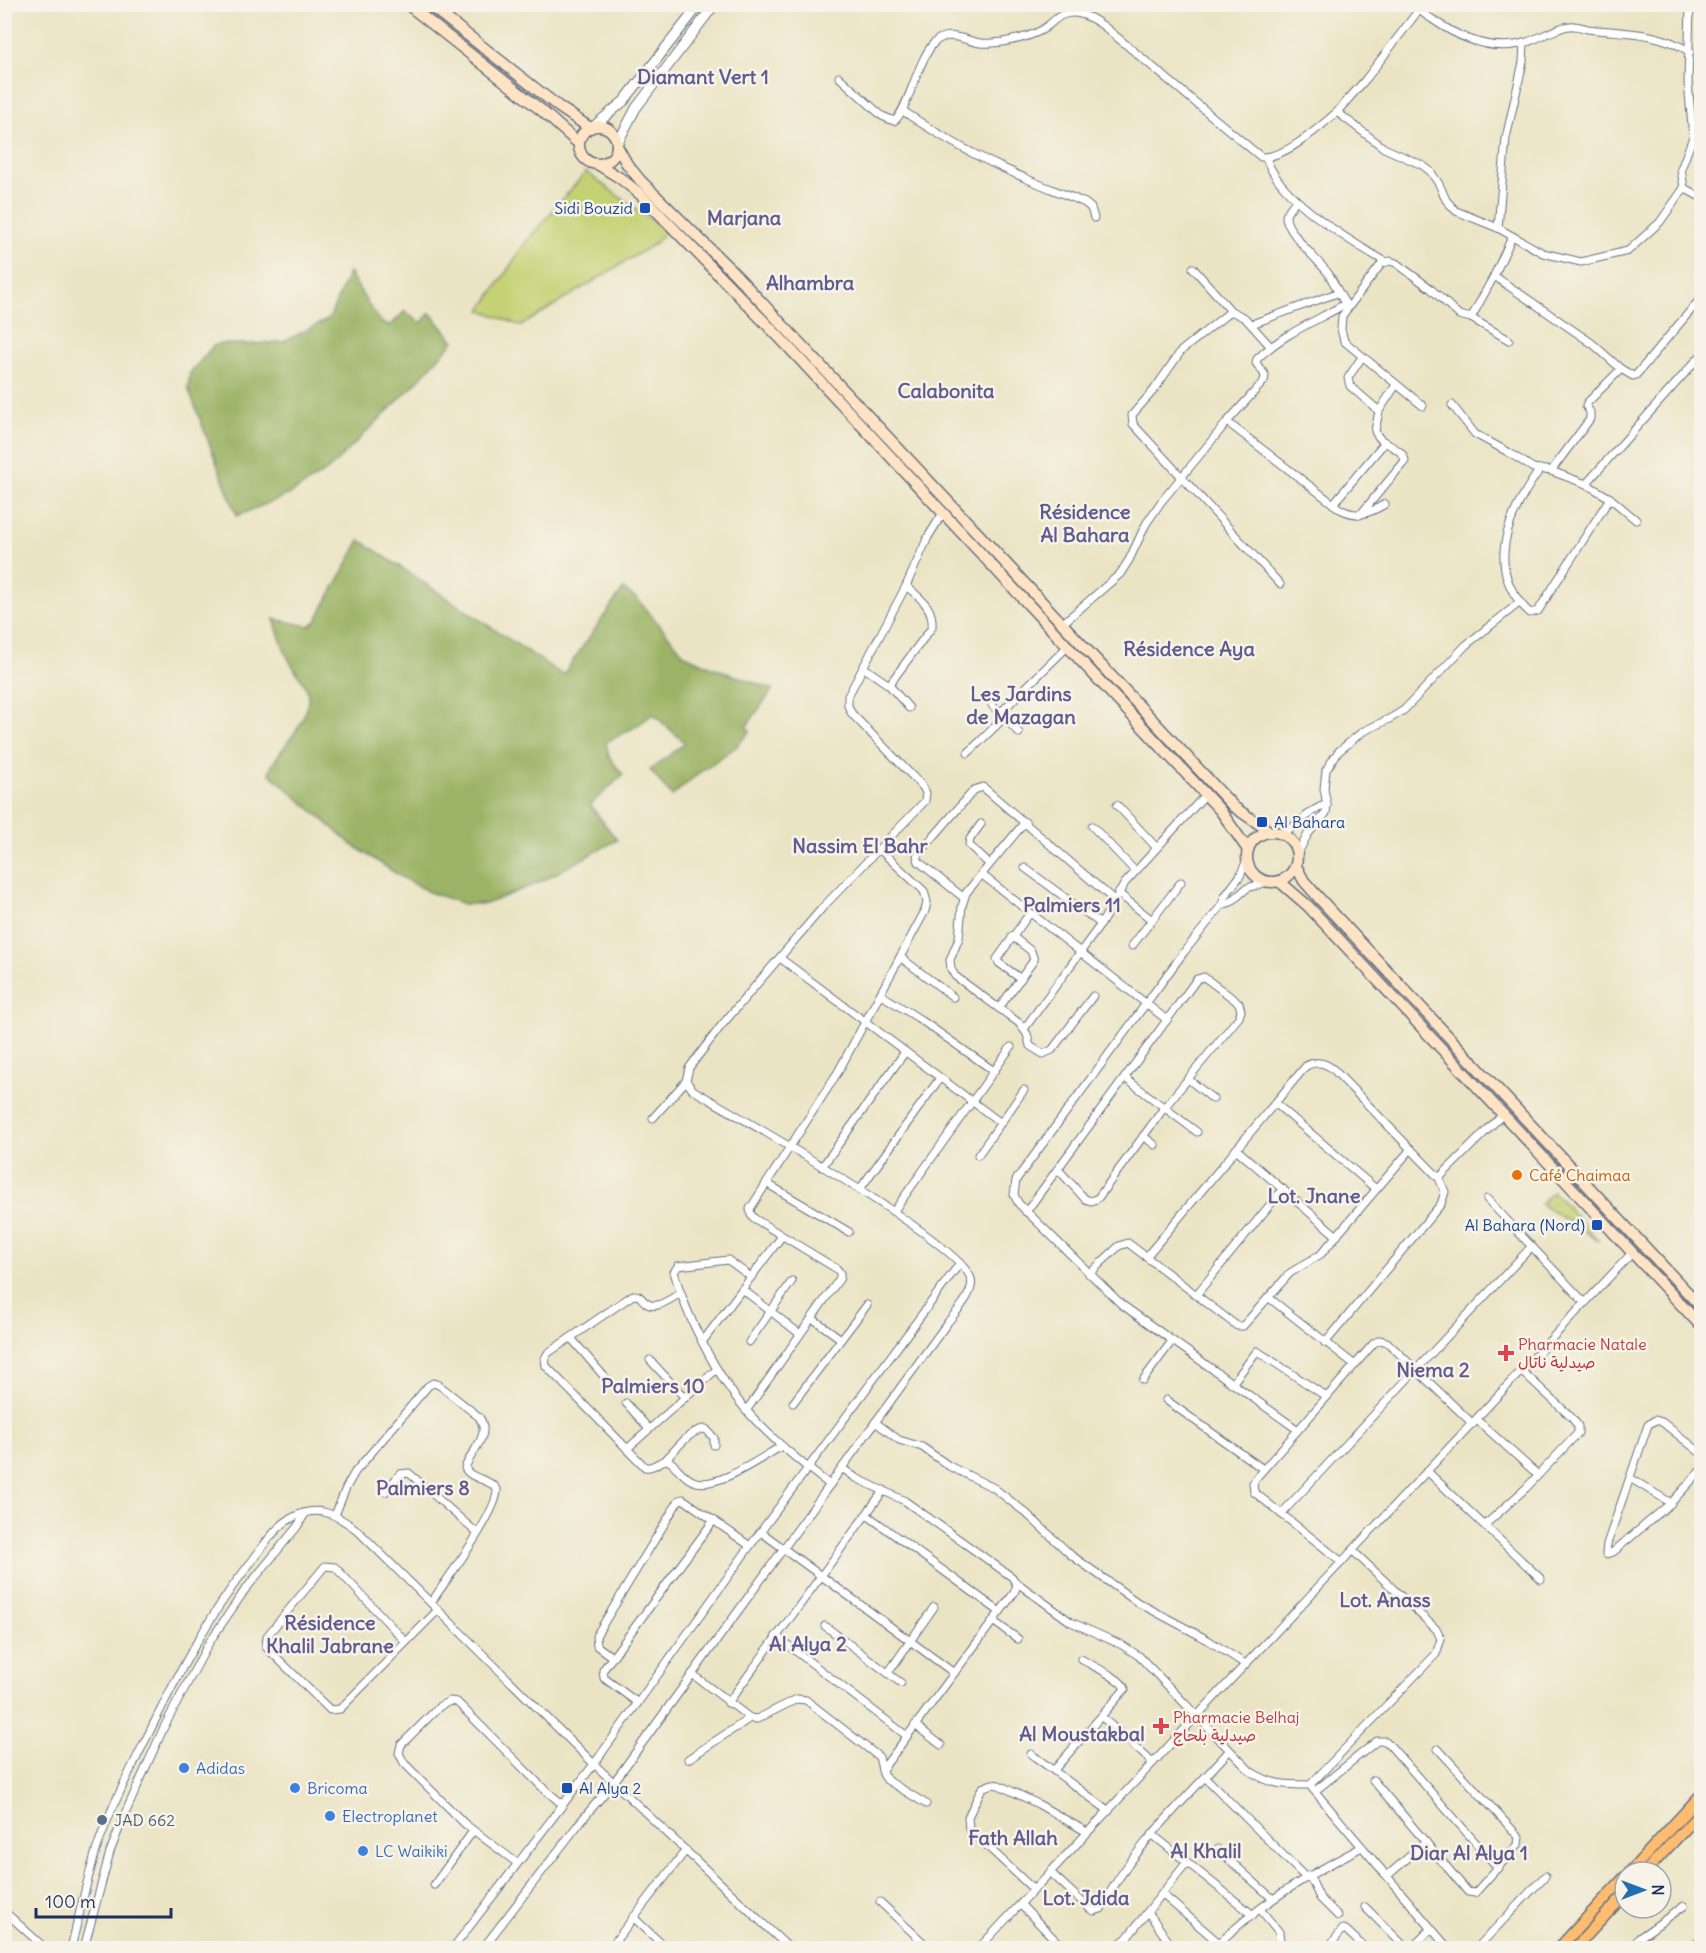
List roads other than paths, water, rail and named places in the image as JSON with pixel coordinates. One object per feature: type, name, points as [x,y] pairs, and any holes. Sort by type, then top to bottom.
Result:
[{"type":"main road","points":[[406,4],[541,110],[578,143],[582,157],[589,163],[599,165],[630,186],[659,213],[780,338],[1206,795],[1230,822],[1254,874],[1274,882],[1308,906],[1701,1327]]},
{"type":"main road","points":[[428,4],[559,107],[592,127],[603,127],[611,132],[640,180],[734,273],[1234,807],[1269,831],[1282,833],[1293,841],[1298,853],[1296,866],[1288,877],[1274,882]]},
{"type":"main road","points":[[578,143],[582,134],[592,127]]},
{"type":"main road","points":[[599,165],[612,159],[617,145]]},
{"type":"main road","points":[[1247,855],[1254,839],[1269,831]]},
{"type":"main road","points":[[1296,866],[1304,881],[1325,905],[1701,1308]]},
{"type":"main road","points":[[1641,1860],[1701,1794]]},
{"type":"main road","points":[[1656,1860],[1701,1811]]},
{"type":"main road","points":[[1559,1948],[1613,1890]]},
{"type":"main road","points":[[1575,1948],[1613,1907]]},
{"type":"street","points":[[592,127],[624,101],[700,4]]},
{"type":"street","points":[[617,145],[636,108],[715,4]]},
{"type":"street","points":[[1337,112],[1384,148],[1430,171],[1446,200],[1456,211],[1498,228],[1544,253],[1581,262],[1628,251],[1660,222],[1684,188],[1682,169],[1693,137],[1688,83],[1690,4]]},
{"type":"street","points":[[838,77],[889,120],[897,120],[903,111],[921,64],[933,44],[942,37],[955,36],[980,43],[1004,42],[1035,33],[1060,16],[1077,13],[1087,16],[1106,28],[1259,156],[1266,157],[1293,147],[1337,112],[1366,79],[1417,8],[1456,35],[1471,41],[1505,45],[1524,43],[1573,25],[1584,29],[1624,31],[1657,38],[1679,45],[1690,52]]},
{"type":"street","points":[[1498,228],[1505,145],[1523,62],[1524,43]]},
{"type":"street","points":[[903,111],[926,127],[985,159],[1023,178],[1085,203],[1091,208],[1094,218]]},
{"type":"street","points":[[1266,157],[1269,167],[1296,200],[1341,236],[1386,262],[1396,263],[1430,288],[1459,315],[1471,318],[1509,340]]},
{"type":"street","points":[[1684,188],[1701,198]]},
{"type":"street","points":[[1296,200],[1287,212],[1287,221],[1309,254],[1328,274],[1337,293],[1347,306]]},
{"type":"street","points":[[1471,318],[1512,237]]},
{"type":"street","points":[[1386,262],[1382,263],[1347,306],[1342,316],[1341,329],[1344,341],[1423,406]]},
{"type":"street","points":[[1193,268],[1231,310],[1252,324],[1271,347]]},
{"type":"street","points":[[1494,276],[1593,344],[1632,376],[1636,375],[1701,297]]},
{"type":"street","points":[[1252,324],[1337,293]]},
{"type":"street","points":[[1062,624],[1120,574],[1146,524],[1227,422],[1264,381],[1265,374],[1256,360],[1271,347],[1347,306]]},
{"type":"street","points":[[1231,310],[1181,351],[1154,390],[1131,417],[1133,424],[1280,584]]},
{"type":"street","points":[[1586,484],[1701,354]]},
{"type":"street","points":[[1362,357],[1348,381],[1350,386],[1379,411]]},
{"type":"street","points":[[1551,471],[1590,419],[1587,403],[1621,369]]},
{"type":"street","points":[[1360,515],[1405,464],[1403,453],[1384,442],[1375,433],[1379,411],[1396,385]]},
{"type":"street","points":[[1452,405],[1475,434],[1533,468],[1551,471],[1586,484],[1610,498],[1636,520]]},
{"type":"street","points":[[1227,422],[1346,512],[1365,515],[1385,504]]},
{"type":"street","points":[[1333,504],[1384,442]]},
{"type":"street","points":[[1540,470],[1515,510],[1504,544],[1508,579],[1519,603],[1530,613],[1538,611],[1610,498]]},
{"type":"street","points":[[653,1118],[686,1080],[687,1072],[695,1059],[721,1026],[823,906],[923,804],[926,793],[921,785],[850,710],[848,701],[849,691],[906,586],[928,537],[943,513]]},
{"type":"street","points":[[889,685],[932,627],[933,619],[930,609],[906,586]]},
{"type":"street","points":[[1298,853],[1308,834],[1326,813],[1324,789],[1326,770],[1338,752],[1362,732],[1398,714],[1466,645],[1519,603]]},
{"type":"street","points":[[968,753],[1067,647]]},
{"type":"street","points":[[863,667],[889,685],[909,708]]},
{"type":"street","points":[[992,705],[1018,733]]},
{"type":"street","points":[[964,898],[918,861],[919,852],[974,790],[980,787],[987,788],[1116,897],[1152,920]]},
{"type":"street","points":[[1024,1029],[1101,924],[1116,897],[1135,871],[1206,795]]},
{"type":"street","points":[[1118,805],[1156,847]]},
{"type":"street","points":[[1282,833],[1298,825],[1319,806],[1327,805]]},
{"type":"street","points":[[1025,822],[969,888],[964,898],[959,938],[950,960],[951,969],[955,976],[1024,1029],[1030,1046],[1043,1054],[1050,1052],[1093,996]]},
{"type":"street","points":[[981,824],[970,839],[969,845],[989,864]]},
{"type":"street","points":[[1092,826],[1135,871]]},
{"type":"street","points":[[746,1411],[839,1280],[840,1273],[755,1219],[750,1212],[751,1205],[838,1072],[925,910],[927,898],[924,891],[879,849]]},
{"type":"street","points":[[1247,855],[1240,876],[1225,896],[1222,905],[1016,1180],[1014,1195],[1026,1212],[1121,1304],[1298,1430]]},
{"type":"street","points":[[1025,868],[1101,924]]},
{"type":"street","points":[[981,874],[1167,1020]]},
{"type":"street","points":[[1132,946],[1181,882]]},
{"type":"street","points":[[1222,905],[1231,902],[1247,888],[1274,882]]},
{"type":"street","points":[[1021,979],[998,961],[999,954],[1030,913]]},
{"type":"street","points":[[999,1008],[1034,957],[1031,951],[1012,936]]},
{"type":"street","points":[[900,957],[953,997]]},
{"type":"street","points":[[780,958],[1001,1123]]},
{"type":"street","points":[[1026,1212],[1199,976],[1204,976],[1240,1005],[1239,1017],[1164,1108],[1100,1196],[1095,1200],[1085,1199],[1058,1169]]},
{"type":"street","points":[[880,994],[994,1071]]},
{"type":"street","points":[[894,1211],[1011,1047]]},
{"type":"street","points":[[822,1167],[905,1052]]},
{"type":"street","points":[[1146,1257],[1306,1066],[1315,1062],[1324,1064],[1333,1069],[1439,1178],[1445,1192],[1441,1204],[1325,1343]]},
{"type":"street","points":[[860,1189],[940,1078]]},
{"type":"street","points":[[1125,1078],[1197,1132]]},
{"type":"street","points":[[1188,1079],[1213,1099]]},
{"type":"street","points":[[483,1948],[614,1782],[969,1292],[971,1279],[960,1263],[894,1211],[693,1090],[686,1080]]},
{"type":"street","points":[[978,1155],[1024,1090]]},
{"type":"street","points":[[1275,1103],[1376,1189]]},
{"type":"street","points":[[1439,1178],[1503,1114]]},
{"type":"street","points":[[1143,1136],[1155,1145]]},
{"type":"street","points":[[1236,1149],[1337,1236]]},
{"type":"street","points":[[1089,1274],[1119,1246],[1125,1243],[1131,1244],[1239,1327],[1247,1323],[1290,1273],[1317,1258],[1411,1149]]},
{"type":"street","points":[[766,1183],[849,1232]]},
{"type":"street","points":[[1196,1295],[1283,1189]]},
{"type":"street","points":[[1487,1199],[1585,1304]]},
{"type":"street","points":[[703,1341],[782,1236]]},
{"type":"street","points":[[1281,1514],[1531,1246]]},
{"type":"street","points":[[979,1948],[1631,1254]]},
{"type":"street","points":[[751,1276],[728,1260],[678,1266],[674,1272],[681,1293],[717,1369],[746,1411],[782,1446],[830,1485]]},
{"type":"street","points":[[453,1948],[594,1764],[750,1546],[960,1263]]},
{"type":"street","points":[[749,1342],[792,1281]]},
{"type":"street","points":[[742,1289],[800,1334]]},
{"type":"street","points":[[681,1293],[654,1306],[648,1305],[640,1296],[633,1296],[548,1353],[545,1358],[546,1366],[645,1467],[650,1468],[665,1460],[701,1428],[706,1429],[714,1438],[714,1445]]},
{"type":"street","points":[[1268,1297],[1355,1365]]},
{"type":"street","points":[[793,1403],[867,1305]]},
{"type":"street","points":[[812,1318],[841,1339]]},
{"type":"street","points":[[571,1338],[608,1381]]},
{"type":"street","points":[[1342,1562],[1254,1492],[1254,1480],[1376,1342],[1382,1340],[1538,1475]]},
{"type":"street","points":[[1143,1380],[1172,1341]]},
{"type":"street","points":[[1232,1384],[1257,1351],[1328,1396]]},
{"type":"street","points":[[650,1360],[684,1398]]},
{"type":"street","points":[[627,1449],[717,1369]]},
{"type":"street","points":[[1485,1525],[1526,1488],[1578,1433],[1578,1426],[1522,1371]]},
{"type":"street","points":[[334,1515],[355,1472],[428,1386],[433,1383],[439,1385],[479,1417],[484,1424],[485,1432],[465,1468],[469,1474],[493,1484],[497,1493],[490,1512],[430,1603]]},
{"type":"street","points":[[1166,1400],[1263,1469]]},
{"type":"street","points":[[626,1403],[649,1429]]},
{"type":"street","points":[[1701,1454],[1662,1422],[1655,1420],[1648,1425],[1607,1544],[1606,1554],[1623,1545],[1671,1503],[1701,1469]]},
{"type":"street","points":[[875,1422],[899,1440],[922,1447],[949,1466],[994,1488],[1026,1513],[1071,1555],[1137,1602],[1208,1640],[1245,1664]]},
{"type":"street","points":[[665,1460],[670,1461],[690,1480],[705,1484],[729,1476],[782,1446]]},
{"type":"street","points":[[842,1468],[856,1478],[905,1501],[1071,1622],[1122,1645],[1139,1656],[1229,1751],[1264,1781],[1312,1788],[1449,1948]]},
{"type":"street","points":[[1428,1472],[1541,1580]]},
{"type":"street","points":[[385,1492],[400,1474],[409,1473],[477,1533]]},
{"type":"street","points":[[1630,1478],[1671,1503]]},
{"type":"street","points":[[729,1702],[884,1490]]},
{"type":"street","points":[[612,1657],[597,1646],[596,1636],[679,1500],[683,1499],[750,1546]]},
{"type":"street","points":[[71,1948],[83,1895],[108,1819],[128,1773],[183,1664],[229,1590],[285,1523],[305,1514],[323,1512],[334,1515],[357,1530],[594,1764],[789,1948]]},
{"type":"street","points":[[84,1948],[110,1852],[164,1727],[210,1641],[245,1590],[305,1514]]},
{"type":"street","points":[[867,1515],[1000,1612]]},
{"type":"street","points":[[638,1703],[603,1675],[603,1670],[714,1520]]},
{"type":"street","points":[[761,1532],[954,1673]]},
{"type":"street","points":[[1312,1788],[1430,1661],[1436,1654],[1440,1639],[1437,1630],[1353,1551]]},
{"type":"street","points":[[406,1642],[335,1567],[325,1566],[267,1636],[266,1647],[330,1710],[334,1711],[340,1709],[438,1610]]},
{"type":"street","points":[[882,1770],[1000,1612],[1016,1589],[1016,1582]]},
{"type":"street","points":[[888,1673],[934,1607]]},
{"type":"street","points":[[993,1621],[1018,1639]]},
{"type":"street","points":[[825,1626],[901,1683]]},
{"type":"street","points":[[776,1636],[908,1736]]},
{"type":"street","points":[[1054,1770],[1124,1692],[1124,1686],[1117,1679],[1081,1659]]},
{"type":"street","points":[[692,1674],[750,1718],[757,1719],[797,1700],[806,1700],[879,1757],[887,1780],[926,1804]]},
{"type":"street","points":[[517,1863],[473,1831],[399,1757],[401,1745],[440,1706],[454,1701],[461,1704],[536,1781],[562,1804]]},
{"type":"street","points":[[1102,1717],[1153,1763]]},
{"type":"street","points":[[688,1759],[750,1718]]},
{"type":"street","points":[[915,1725],[941,1745]]},
{"type":"street","points":[[1312,1788],[1377,1741],[1386,1741],[1498,1868]]},
{"type":"street","points":[[1372,1780],[1470,1893],[1477,1892],[1518,1845],[1519,1837],[1438,1749]]},
{"type":"street","points":[[1050,1872],[1090,1909],[1099,1910],[1127,1865],[1229,1751]]},
{"type":"street","points":[[1031,1754],[1109,1811]]},
{"type":"street","points":[[1205,1777],[1307,1876],[1320,1898],[1338,1916]]},
{"type":"street","points":[[1034,1890],[969,1829],[968,1817],[982,1788],[992,1784],[999,1785],[1087,1832]]},
{"type":"street","points":[[434,1885],[473,1831]]},
{"type":"street","points":[[1153,1835],[1252,1915]]},
{"type":"street","points":[[1387,1876],[1426,1842]]},
{"type":"street","points":[[1162,1894],[1216,1946],[1273,1899],[1307,1876],[1362,1847]]},
{"type":"street","points":[[1217,1849],[1273,1899]]},
{"type":"street","points":[[626,1948],[612,1946],[686,1850]]},
{"type":"street","points":[[1113,1948],[1123,1946],[1187,1863]]},
{"type":"street","points":[[1477,1948],[1545,1876]]},
{"type":"street","points":[[880,1902],[929,1948]]},
{"type":"street","points":[[1021,1905],[1063,1948]]},
{"type":"street","points":[[1632,1948],[1639,1938],[1684,1905]]},
{"type":"street","points":[[1365,1907],[1406,1948]]},
{"type":"street","points":[[1260,1909],[1280,1935],[1280,1942],[1273,1948]]},
{"type":"street","points":[[4,1911],[45,1948]]},
{"type":"street","points":[[1148,1912],[1173,1948]]},
{"type":"street","points":[[633,1917],[666,1948]]},
{"type":"street","points":[[1328,1948],[1343,1929],[1365,1948]]},
{"type":"street","points":[[1412,1948],[1431,1929]]},
{"type":"street","points":[[1690,1948],[1701,1940]]},
{"type":"place","name":"Sidi Bouzid","points":[[645,208]]},
{"type":"place","name":"Al Bahara","points":[[1262,822]]},
{"type":"place","name":"Café Chaimaa","points":[[1517,1175]]},
{"type":"place","name":"Al Bahara (Nord)","points":[[1597,1225]]},
{"type":"place","name":"Pharmacie Natale صيدلية ناتال","points":[[1506,1353]]},
{"type":"place","name":"Pharmacie Belhaj صيدلية بلحاج","points":[[1161,1726]]},
{"type":"place","name":"Adidas","points":[[184,1768]]},
{"type":"place","name":"Bricoma","points":[[295,1788]]},
{"type":"place","name":"Al Alya 2","points":[[567,1788]]},
{"type":"place","name":"Electroplanet","points":[[330,1816]]},
{"type":"place","name":"JAD 662","points":[[102,1820]]},
{"type":"place","name":"LC Waikiki","points":[[363,1851]]},
{"type":"district","name":"Diamant Vert 1","points":[[703,76]]},
{"type":"district","name":"Marjana","points":[[744,217]]},
{"type":"district","name":"Alhambra","points":[[810,282]]},
{"type":"district","name":"Calabonita","points":[[946,390]]},
{"type":"district","name":"Résidence Al Bahara","points":[[1085,522]]},
{"type":"district","name":"Résidence Aya","points":[[1189,648]]},
{"type":"district","name":"Les Jardins de Mazagan","points":[[1021,704]]},
{"type":"district","name":"Nassim El Bahr","points":[[860,845]]},
{"type":"district","name":"Palmiers 11","points":[[1072,904]]},
{"type":"district","name":"Lot. Jnane","points":[[1314,1195]]},
{"type":"district","name":"Niema 2","points":[[1433,1369]]},
{"type":"district","name":"Palmiers 10","points":[[653,1385]]},
{"type":"district","name":"Palmiers 8","points":[[423,1487]]},
{"type":"district","name":"Lot. Anass","points":[[1385,1599]]},
{"type":"district","name":"Résidence Khalil Jabrane","points":[[330,1634]]},
{"type":"district","name":"Al Alya 2","points":[[808,1643]]},
{"type":"district","name":"Al Moustakbal","points":[[1082,1733]]},
{"type":"district","name":"Fath Allah","points":[[1013,1837]]},
{"type":"district","name":"Al Khalil","points":[[1206,1850]]},
{"type":"district","name":"Diar Al Alya 1","points":[[1469,1852]]},
{"type":"district","name":"Lot. Jdida","points":[[1086,1897]]}]
